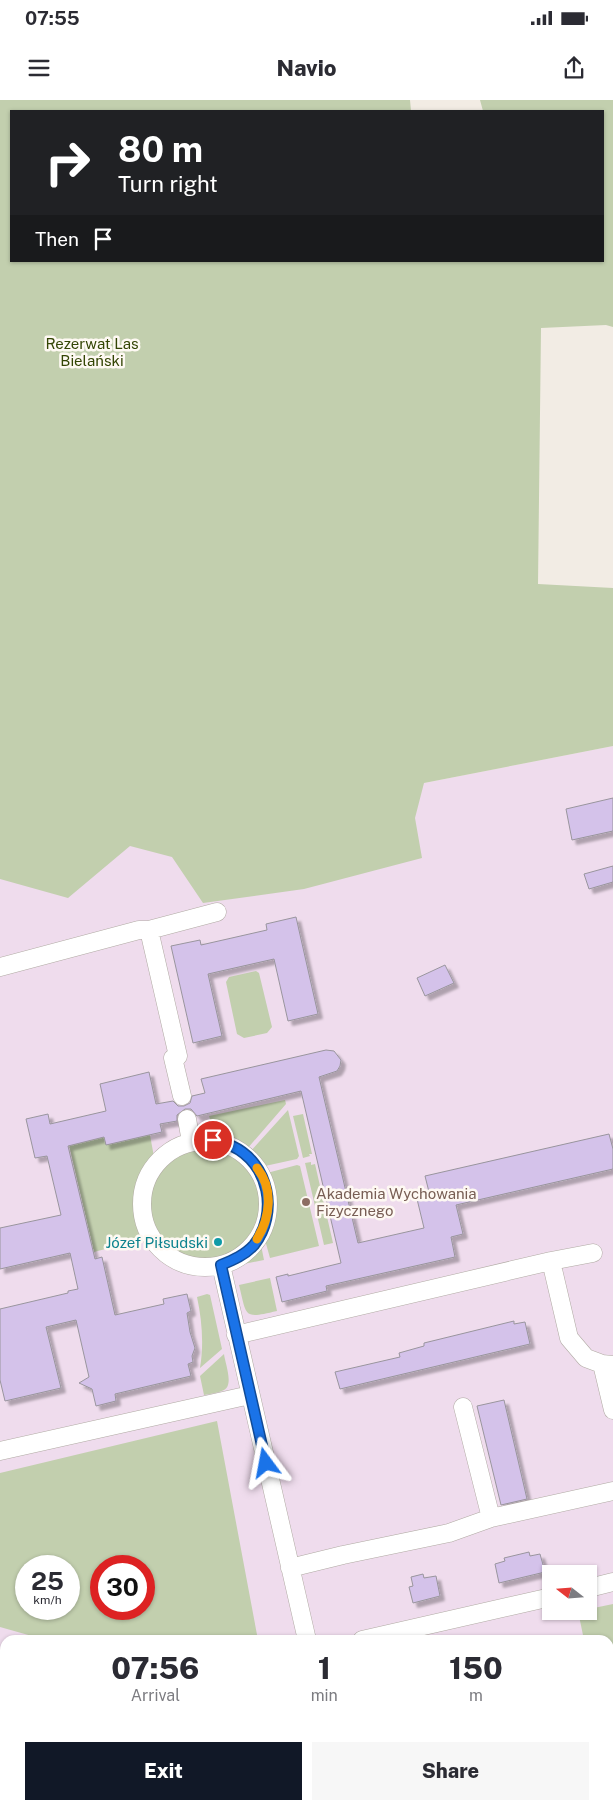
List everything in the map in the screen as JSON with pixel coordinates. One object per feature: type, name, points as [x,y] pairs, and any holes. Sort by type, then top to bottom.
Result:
[{"type":"street","points":[[0,967],[217,912]]},
{"type":"street","points":[[150,930],[178,1056],[173,1058],[182,1096]]},
{"type":"street","points":[[187,1119],[191,1142]]},
{"type":"street","points":[[213,1140],[232,1146],[248,1156],[260,1172],[267,1190],[268,1209],[264,1228],[254,1245],[239,1258],[221,1265],[198,1267],[176,1261],[158,1247],[146,1228],[141,1206],[144,1184],[155,1164],[172,1149],[191,1142],[213,1140]]},
{"type":"street","points":[[236,1335],[551,1261],[593,1253]]},
{"type":"street","points":[[551,1261],[569,1338],[586,1358],[607,1364],[613,1410]]},
{"type":"street","points":[[221,1265],[306,1635]]},
{"type":"street","points":[[0,1451],[250,1395]]},
{"type":"street","points":[[463,1407],[491,1518]]},
{"type":"street","points":[[290,1568],[449,1533],[491,1518],[613,1491]]},
{"type":"street","points":[[598,1586],[613,1582]]},
{"type":"street","points":[[384,1635],[542,1599]]},
{"type":"shaded area","name":"Akademia Wychowania Fizycznego","points":[[0,356],[424,783],[613,746],[613,1635],[0,1635]]},
{"type":"green space","name":"Rezerwat Las Bielański","points":[[0,100],[410,100],[411,110],[10,110],[10,262],[604,262],[604,110],[483,110],[480,100],[613,100],[613,327],[606,325],[541,328],[538,584],[613,588],[613,746],[424,783],[415,818],[422,858],[304,889],[203,903],[172,857],[130,846],[68,898],[0,879]]},
{"type":"green space","points":[[256,971],[259,973],[272,1027],[267,1033],[244,1038],[237,1034],[226,982],[229,977]]},
{"type":"green space","points":[[285,1100],[286,1104],[247,1149],[237,1142],[215,1135],[209,1116]]},
{"type":"green space","points":[[288,1110],[299,1156],[297,1159],[265,1166],[250,1152]]},
{"type":"green space","points":[[303,1114],[312,1154],[303,1158],[293,1116]]},
{"type":"green space","points":[[150,1135],[154,1157],[142,1176],[135,1207],[136,1218],[143,1239],[94,1252],[69,1145],[105,1137]]},
{"type":"green space","points":[[204,1147],[215,1148],[225,1152],[243,1164],[255,1182],[259,1192],[259,1214],[255,1224],[243,1242],[225,1254],[215,1258],[204,1259],[193,1258],[183,1254],[165,1242],[153,1224],[149,1214],[148,1203],[149,1192],[153,1182],[165,1164],[183,1152],[193,1148]]},
{"type":"green space","points":[[311,1162],[311,1165],[315,1164],[333,1243],[324,1245],[305,1163]]},
{"type":"green space","points":[[297,1165],[300,1166],[319,1246],[270,1258],[265,1240],[269,1231],[274,1206],[267,1173]]},
{"type":"green space","points":[[261,1245],[264,1260],[239,1265],[252,1255]]},
{"type":"green space","points":[[270,1278],[277,1311],[258,1315],[248,1313],[239,1285]]},
{"type":"green space","points":[[210,1295],[222,1349],[200,1368],[202,1332],[197,1297]]},
{"type":"green space","points":[[224,1354],[229,1379],[227,1387],[219,1392],[204,1395],[200,1376]]},
{"type":"green space","points":[[217,1421],[257,1635],[28,1635],[0,1627],[0,1473]]},
{"type":"green space","points":[[613,1604],[613,1635],[583,1635],[580,1620],[598,1620],[598,1607]]},
{"type":"building","points":[[613,798],[613,831],[572,840],[566,809]]},
{"type":"building","points":[[613,866],[613,882],[589,889],[584,874]]},
{"type":"building","points":[[296,917],[318,1014],[288,1021],[274,959],[208,974],[222,1036],[193,1043],[171,946],[200,940],[201,945],[267,930],[266,924]]},
{"type":"building","points":[[445,965],[454,983],[425,996],[417,978]]},
{"type":"building","points":[[326,1050],[334,1051],[341,1060],[337,1071],[319,1077],[358,1243],[424,1228],[417,1199],[430,1196],[425,1176],[609,1134],[613,1149],[613,1169],[456,1205],[463,1234],[451,1237],[455,1257],[326,1286],[327,1291],[282,1302],[276,1277],[288,1274],[288,1276],[341,1263],[301,1091],[197,1116],[191,1109],[185,1109],[177,1115],[177,1121],[160,1124],[162,1132],[106,1145],[104,1137],[68,1146],[95,1259],[102,1257],[115,1315],[164,1304],[163,1299],[187,1294],[191,1311],[187,1313],[195,1348],[192,1356],[193,1362],[188,1364],[191,1376],[115,1394],[116,1401],[96,1406],[92,1389],[79,1383],[89,1377],[76,1320],[46,1327],[61,1388],[5,1401],[0,1380],[0,1309],[78,1289],[70,1253],[0,1269],[0,1228],[61,1215],[47,1156],[35,1158],[26,1119],[48,1114],[50,1124],[106,1111],[100,1084],[149,1072],[156,1104],[173,1101],[178,1106],[184,1106],[190,1103],[192,1096],[205,1093],[201,1079]]},
{"type":"building","points":[[514,1321],[514,1324],[525,1322],[530,1344],[340,1389],[335,1372],[400,1357],[399,1353],[424,1346],[424,1343]]},
{"type":"building","points":[[504,1400],[527,1499],[501,1505],[477,1406]]},
{"type":"building","points":[[529,1552],[530,1556],[540,1554],[543,1565],[542,1573],[499,1583],[495,1564],[505,1561],[504,1558]]},
{"type":"building","points":[[423,1574],[424,1578],[436,1576],[440,1596],[413,1603],[409,1587],[413,1586],[411,1577]]},
{"type":"slow traffic","points":[[257,1168],[267,1190],[268,1209],[264,1228],[257,1239]]},
{"type":"place","name":"Akademia Wychowania Fizycznego","points":[[306,1202]]},
{"type":"place","name":"Józef Piłsudski","points":[[218,1242]]},
{"type":"route","points":[[213,1140],[232,1146],[248,1156],[260,1172],[267,1190],[268,1209],[264,1228],[254,1245],[239,1258],[221,1265],[266,1463]]}]
